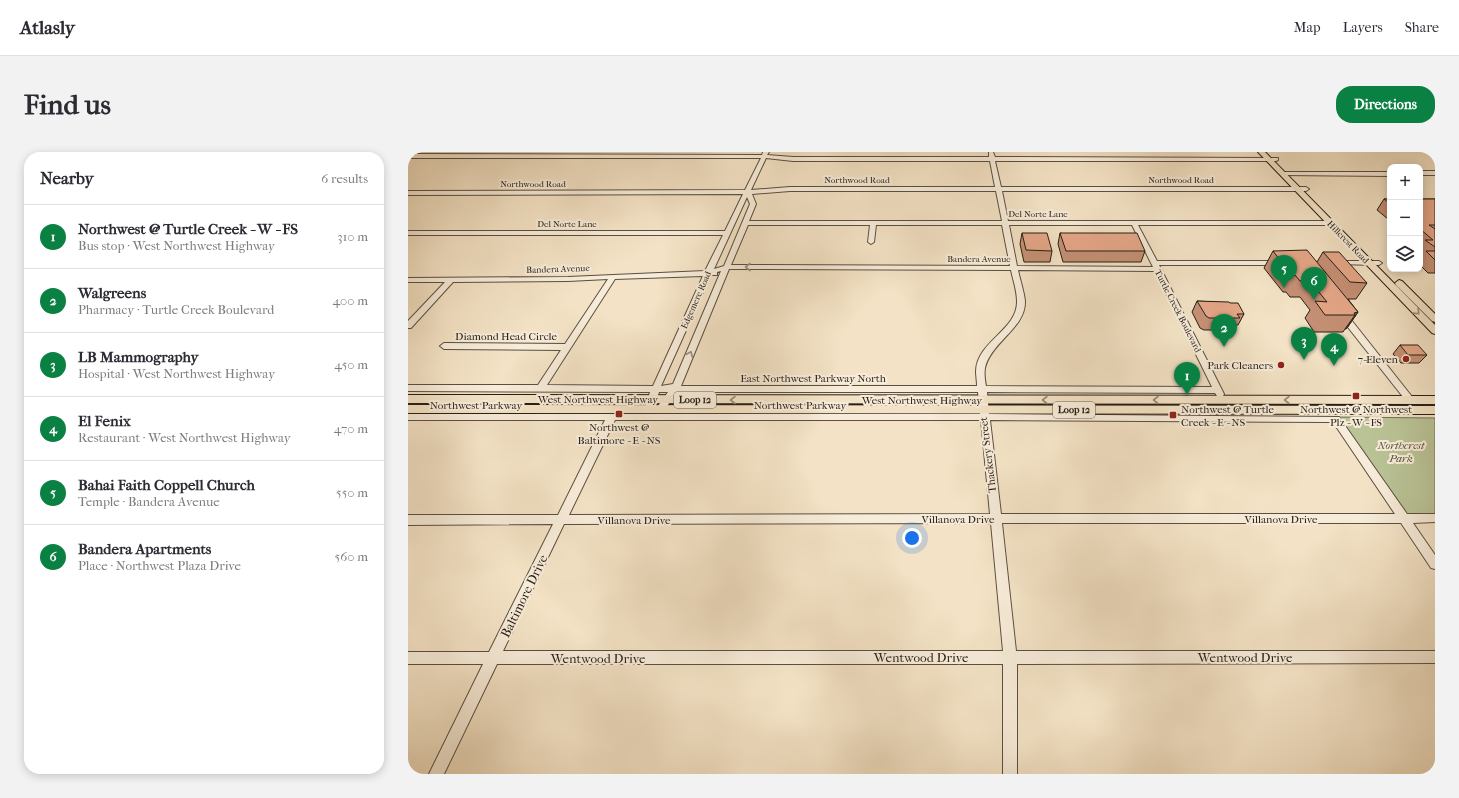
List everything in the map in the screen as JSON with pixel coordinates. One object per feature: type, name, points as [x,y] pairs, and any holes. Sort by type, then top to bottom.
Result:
[{"type":"main road","name":"Hillcrest Road","points":[[1261,152],[1276,159],[1306,189],[1369,263],[1435,331]]},
{"type":"main road","name":"Hillcrest Road","points":[[1269,155],[1282,174],[1379,263],[1435,319]]},
{"type":"main road","points":[[1399,294],[1410,294]]},
{"type":"main road","points":[[1220,395],[1228,411]]},
{"type":"main road","name":"West Northwest Highway","points":[[408,399],[983,404],[1220,395],[1435,400]]},
{"type":"main road","name":"West Northwest Highway","points":[[408,409],[654,402],[668,400],[983,404],[1228,411],[1435,410]]},
{"type":"street","points":[[408,156],[765,154],[794,159],[991,155],[1269,155]]},
{"type":"street","name":"Edgemere Road","points":[[654,402],[708,273],[765,154]]},
{"type":"street","name":"Thackery Street","points":[[991,155],[1021,301],[1019,315],[1014,323],[992,344],[985,353],[980,370],[1010,656],[1010,774]]},
{"type":"street","points":[[1282,174],[1387,174]]},
{"type":"street","points":[[1423,174],[1435,174]]},
{"type":"street","name":"Northwood Road","points":[[408,193],[748,192],[790,190],[998,189],[1306,189]]},
{"type":"street","points":[[740,204],[753,204],[748,192]]},
{"type":"street","name":"Edgemere Road","points":[[668,400],[674,390],[753,204]]},
{"type":"street","name":"Del Norte Lane","points":[[746,223],[1337,225]]},
{"type":"street","points":[[871,242],[873,223]]},
{"type":"street","name":"Turtle Creek Boulevard","points":[[1134,224],[1220,395]]},
{"type":"street","name":"Del Norte Lane","points":[[408,233],[726,233]]},
{"type":"street","name":"Bandera Avenue","points":[[408,280],[568,279],[614,276],[670,276],[725,270],[760,274],[801,268],[1013,268],[1285,263]]},
{"type":"street","points":[[1330,263],[1379,263]]},
{"type":"street","points":[[540,389],[614,276]]},
{"type":"street","points":[[408,326],[451,280]]},
{"type":"street","points":[[1337,308],[1410,400]]},
{"type":"street","name":"Diamond Head Circle","points":[[444,346],[568,347]]},
{"type":"street","name":"East Northwest Parkway North","points":[[408,388],[540,389],[654,402],[674,390],[983,404]]},
{"type":"street","name":"Northwest Parkway","points":[[408,417],[611,418],[983,404],[1336,419],[1404,518]]},
{"type":"street","name":"Baltimore Drive","points":[[436,774],[611,418]]},
{"type":"street","points":[[1404,518],[1435,564]]},
{"type":"street","name":"Villanova Drive","points":[[408,520],[1435,518]]},
{"type":"street","name":"Wentwood Drive","points":[[408,658],[1010,656],[1435,657]]},
{"type":"green space","name":"Northcrest Park","points":[[1337,417],[1435,418],[1435,515],[1404,515]]},
{"type":"building","points":[[1423,199],[1435,199],[1435,225],[1429,225],[1435,229],[1435,247],[1425,240],[1433,240],[1423,232]]},
{"type":"building","points":[[1022,233],[1047,233],[1052,251],[1026,250]]},
{"type":"building","points":[[1060,233],[1137,233],[1145,251],[1066,251]]},
{"type":"building","points":[[1307,250],[1358,312],[1354,313],[1355,315],[1325,315],[1315,301],[1327,302],[1310,281],[1300,281],[1295,275],[1292,276],[1273,251]]},
{"type":"building","points":[[1426,251],[1435,251],[1435,260]]},
{"type":"building","points":[[1323,252],[1339,252],[1367,283],[1350,282]]},
{"type":"building","points":[[1197,301],[1238,303],[1244,314],[1237,314],[1240,318],[1209,318],[1206,316]]},
{"type":"building","points":[[1400,345],[1418,345],[1427,355],[1408,355]]},
{"type":"place","name":"Bahai Faith Coppell Church","points":[[1284,288]]},
{"type":"place","name":"Bandera Apartments","points":[[1314,300]]},
{"type":"place","name":"Walgreens","points":[[1224,347]]},
{"type":"place","name":"7-Eleven","points":[[1406,359]]},
{"type":"place","name":"LB Mammography","points":[[1304,360]]},
{"type":"place","name":"Park Cleaners","points":[[1281,365]]},
{"type":"place","name":"El Fenix","points":[[1334,366]]},
{"type":"place","name":"Northwest @ Turtle Creek - W - FS","points":[[1187,395]]},
{"type":"place","name":"Northwest @ Northwest Plz - W - FS","points":[[1356,396]]},
{"type":"place","name":"Northwest @ Baltimore - E - NS","points":[[619,414]]},
{"type":"place","name":"Northwest @ Turtle Creek - E - NS","points":[[1173,415]]}]
